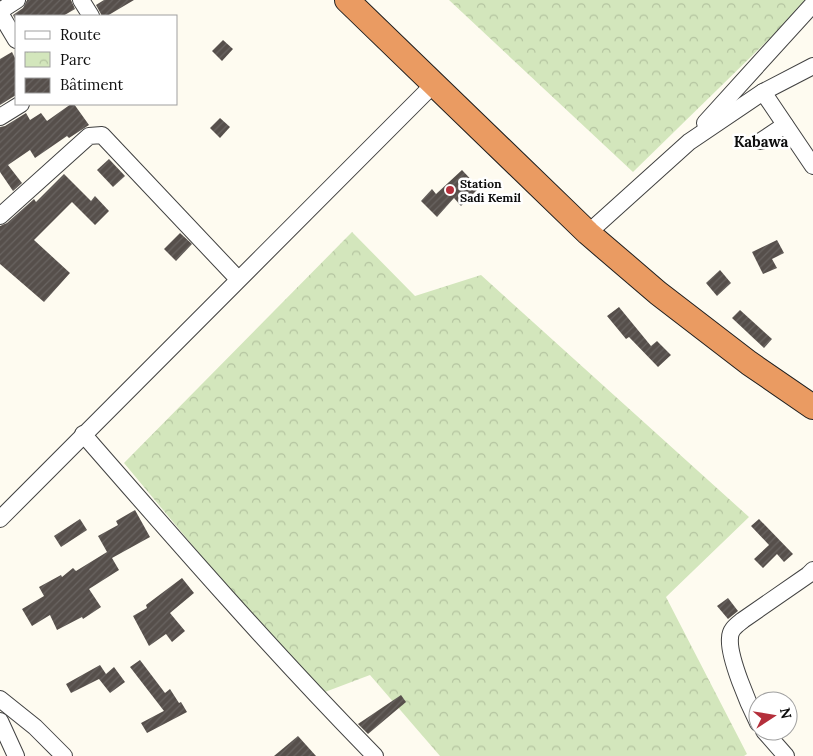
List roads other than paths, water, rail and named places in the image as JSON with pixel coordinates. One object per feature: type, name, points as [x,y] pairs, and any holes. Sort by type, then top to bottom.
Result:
[{"type":"highway","points":[[347,0],[588,234],[658,293],[734,352],[813,408]]},
{"type":"street","points":[[15,38],[0,12],[17,0]]},
{"type":"street","points":[[81,0],[90,15]]},
{"type":"street","points":[[588,234],[689,142],[813,4]]},
{"type":"street","points":[[689,142],[763,92],[813,66]]},
{"type":"street","points":[[0,519],[434,84]]},
{"type":"street","points":[[763,92],[813,166]]},
{"type":"street","points":[[0,117],[19,105]]},
{"type":"street","points":[[761,141],[785,125]]},
{"type":"street","points":[[0,216],[89,136],[102,135],[238,279]]},
{"type":"street","points":[[83,434],[199,566],[328,708],[375,756]]},
{"type":"street","points":[[748,699],[737,673],[730,637],[734,628],[811,575]]},
{"type":"street","points":[[0,699],[36,727],[64,756]]},
{"type":"street","points":[[0,721],[16,756]]},
{"type":"street","points":[[773,741],[786,756]]},
{"type":"place","name":"Station Sadi Kemil","points":[[450,190]]},
{"type":"district","name":"Kabawa","points":[[761,141]]}]
